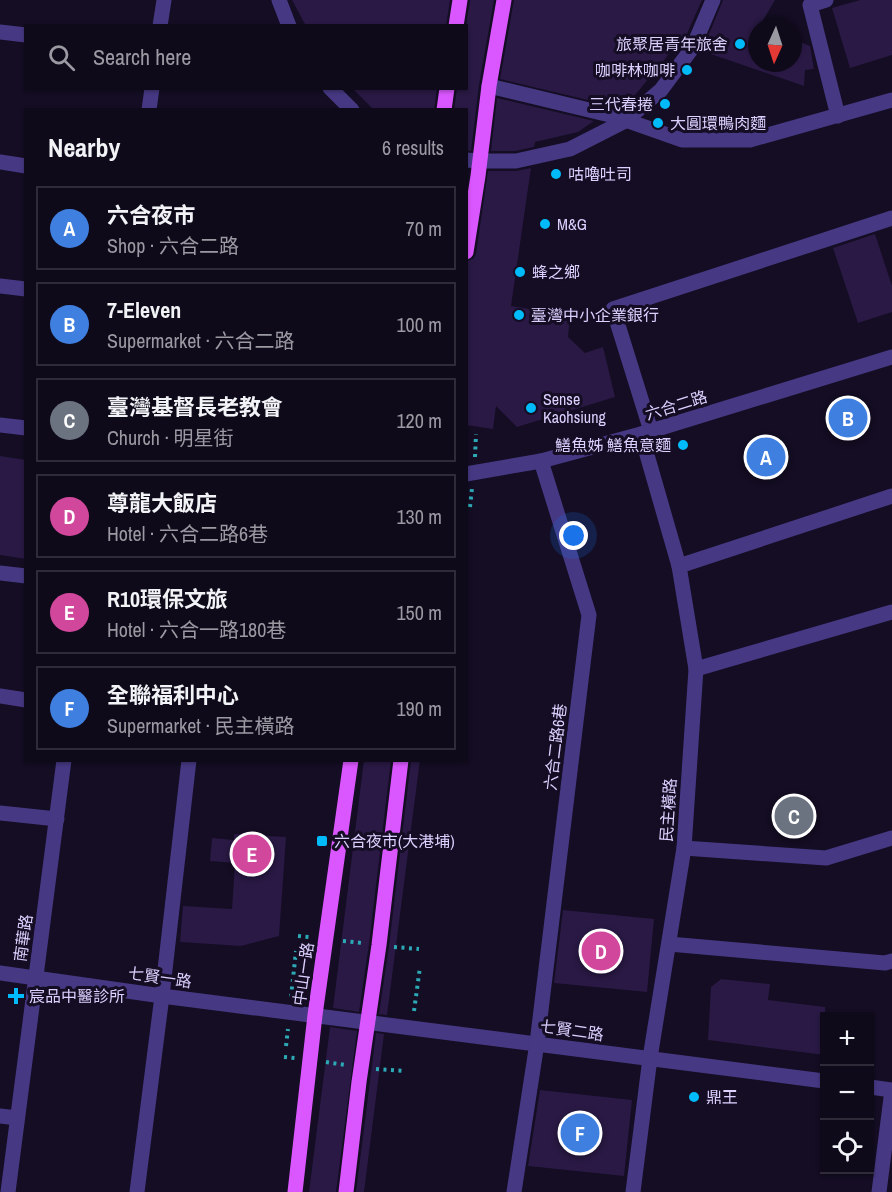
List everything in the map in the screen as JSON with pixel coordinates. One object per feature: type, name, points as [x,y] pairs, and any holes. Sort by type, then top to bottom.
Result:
[{"type":"main road","points":[[456,24],[460,0]]},
{"type":"main road","points":[[468,226],[473,161],[504,0]]},
{"type":"main road","points":[[444,108],[447,90]]},
{"type":"main road","name":"中山一路","points":[[295,1192],[315,1016],[351,762]]},
{"type":"main road","points":[[346,1192],[401,762]]},
{"type":"street","points":[[160,24],[164,0]]},
{"type":"street","points":[[279,0],[288,24]]},
{"type":"street","points":[[473,161],[516,161],[570,149],[625,121],[661,90],[687,56],[713,0]]},
{"type":"street","points":[[826,0],[810,5],[838,116]]},
{"type":"street","points":[[0,32],[24,35]]},
{"type":"street","points":[[489,86],[614,116],[682,140],[750,140],[892,100]]},
{"type":"street","points":[[150,108],[152,90]]},
{"type":"street","points":[[332,90],[350,108]]},
{"type":"street","points":[[0,162],[24,165]]},
{"type":"street","name":"民主橫路","points":[[633,1192],[650,1058],[684,848],[696,669],[679,566],[613,309],[892,218]]},
{"type":"street","points":[[0,286],[24,290]]},
{"type":"street","name":"六合二路","points":[[468,474],[541,461],[646,433],[892,357]]},
{"type":"street","points":[[0,425],[24,428]]},
{"type":"street","name":"六合二路6巷","points":[[514,1192],[537,1043],[589,615],[541,461]]},
{"type":"street","points":[[679,566],[892,496]]},
{"type":"street","points":[[0,573],[24,576]]},
{"type":"street","points":[[696,669],[892,612]]},
{"type":"street","points":[[0,696],[24,700]]},
{"type":"street","name":"南華路","points":[[8,1192],[64,762]]},
{"type":"street","points":[[137,1192],[189,762]]},
{"type":"street","points":[[0,813],[57,819]]},
{"type":"street","points":[[684,848],[825,858],[892,838]]},
{"type":"street","points":[[669,944],[885,963],[892,961]]},
{"type":"street","name":"七賢一路","points":[[0,973],[315,1016]]},
{"type":"street","name":"七賢二路","points":[[315,1016],[820,1080]]},
{"type":"street","points":[[874,1088],[892,1090],[879,1192]]},
{"type":"street","points":[[0,1116],[17,1118]]},
{"type":"path","points":[[298,936],[419,949]]},
{"type":"path","points":[[411,1027],[420,967]]},
{"type":"building","points":[[292,0],[450,0],[446,24],[305,24]]},
{"type":"building","points":[[470,0],[494,0],[479,85],[471,151],[468,150],[468,108],[454,108],[457,90],[468,90],[466,24]]},
{"type":"building","points":[[514,0],[702,0],[682,45],[678,43],[636,94],[617,107],[500,79]]},
{"type":"building","points":[[723,0],[775,0],[764,18],[748,18],[748,67],[702,51]]},
{"type":"building","points":[[860,0],[892,0],[892,55],[850,68],[832,8]]},
{"type":"building","points":[[802,43],[810,46],[814,69],[805,70],[804,86],[763,72],[802,72]]},
{"type":"building","points":[[354,90],[437,90],[434,108],[372,108]]},
{"type":"building","points":[[497,98],[594,121],[578,132],[535,142],[534,147],[515,151],[491,151]]},
{"type":"building","points":[[531,168],[511,306],[570,315],[568,337],[585,353],[603,347],[615,397],[517,427],[496,406],[493,429],[468,425],[468,260],[473,259],[476,254],[488,171],[516,171]]},
{"type":"building","points":[[875,234],[892,286],[892,312],[858,323],[833,248]]},
{"type":"building","points":[[0,456],[24,460],[24,559],[0,555]]},
{"type":"building","points":[[364,762],[391,762],[359,1012],[333,1008]]},
{"type":"building","points":[[411,762],[420,762],[387,1015],[379,1014]]},
{"type":"building","points":[[234,834],[286,837],[279,936],[241,946],[180,942],[183,906],[232,909],[235,863],[210,861],[212,838],[234,840]]},
{"type":"building","points":[[563,910],[654,919],[647,992],[554,983]]},
{"type":"building","points":[[721,979],[770,984],[768,1000],[825,1007],[825,1012],[820,1012],[820,1054],[708,1040],[711,987]]},
{"type":"building","points":[[330,1027],[357,1031],[336,1192],[309,1192]]},
{"type":"building","points":[[376,1033],[384,1034],[364,1192],[356,1192]]},
{"type":"building","points":[[540,1090],[632,1100],[624,1176],[528,1166]]},
{"type":"place","name":"旅聚居青年旅舍","points":[[740,44]]},
{"type":"place","name":"咖啡林咖啡","points":[[687,70]]},
{"type":"place","name":"三代春捲","points":[[665,104]]},
{"type":"place","name":"大圓環鴨肉麵","points":[[658,123]]},
{"type":"place","name":"咕嚕吐司","points":[[556,174]]},
{"type":"place","name":"M&G","points":[[545,224]]},
{"type":"place","name":"蜂之鄉","points":[[520,272]]},
{"type":"place","name":"臺灣中小企業銀行","points":[[519,315]]},
{"type":"place","name":"Sense Kaohsiung","points":[[531,408]]},
{"type":"place","name":"7-Eleven","points":[[848,418]]},
{"type":"place","name":"鱔魚姊 鱔魚意麵","points":[[683,445]]},
{"type":"place","name":"六合夜市","points":[[766,457]]},
{"type":"place","name":"臺灣基督長老教會","points":[[794,816]]},
{"type":"place","name":"六合夜市(大港埔)","points":[[322,841]]},
{"type":"place","name":"R10環保文旅","points":[[252,854]]},
{"type":"place","name":"尊龍大飯店","points":[[601,951]]},
{"type":"place","name":"宸品中醫診所","points":[[16,996]]},
{"type":"place","name":"鼎王","points":[[694,1097]]},
{"type":"place","name":"全聯福利中心","points":[[580,1133]]}]
